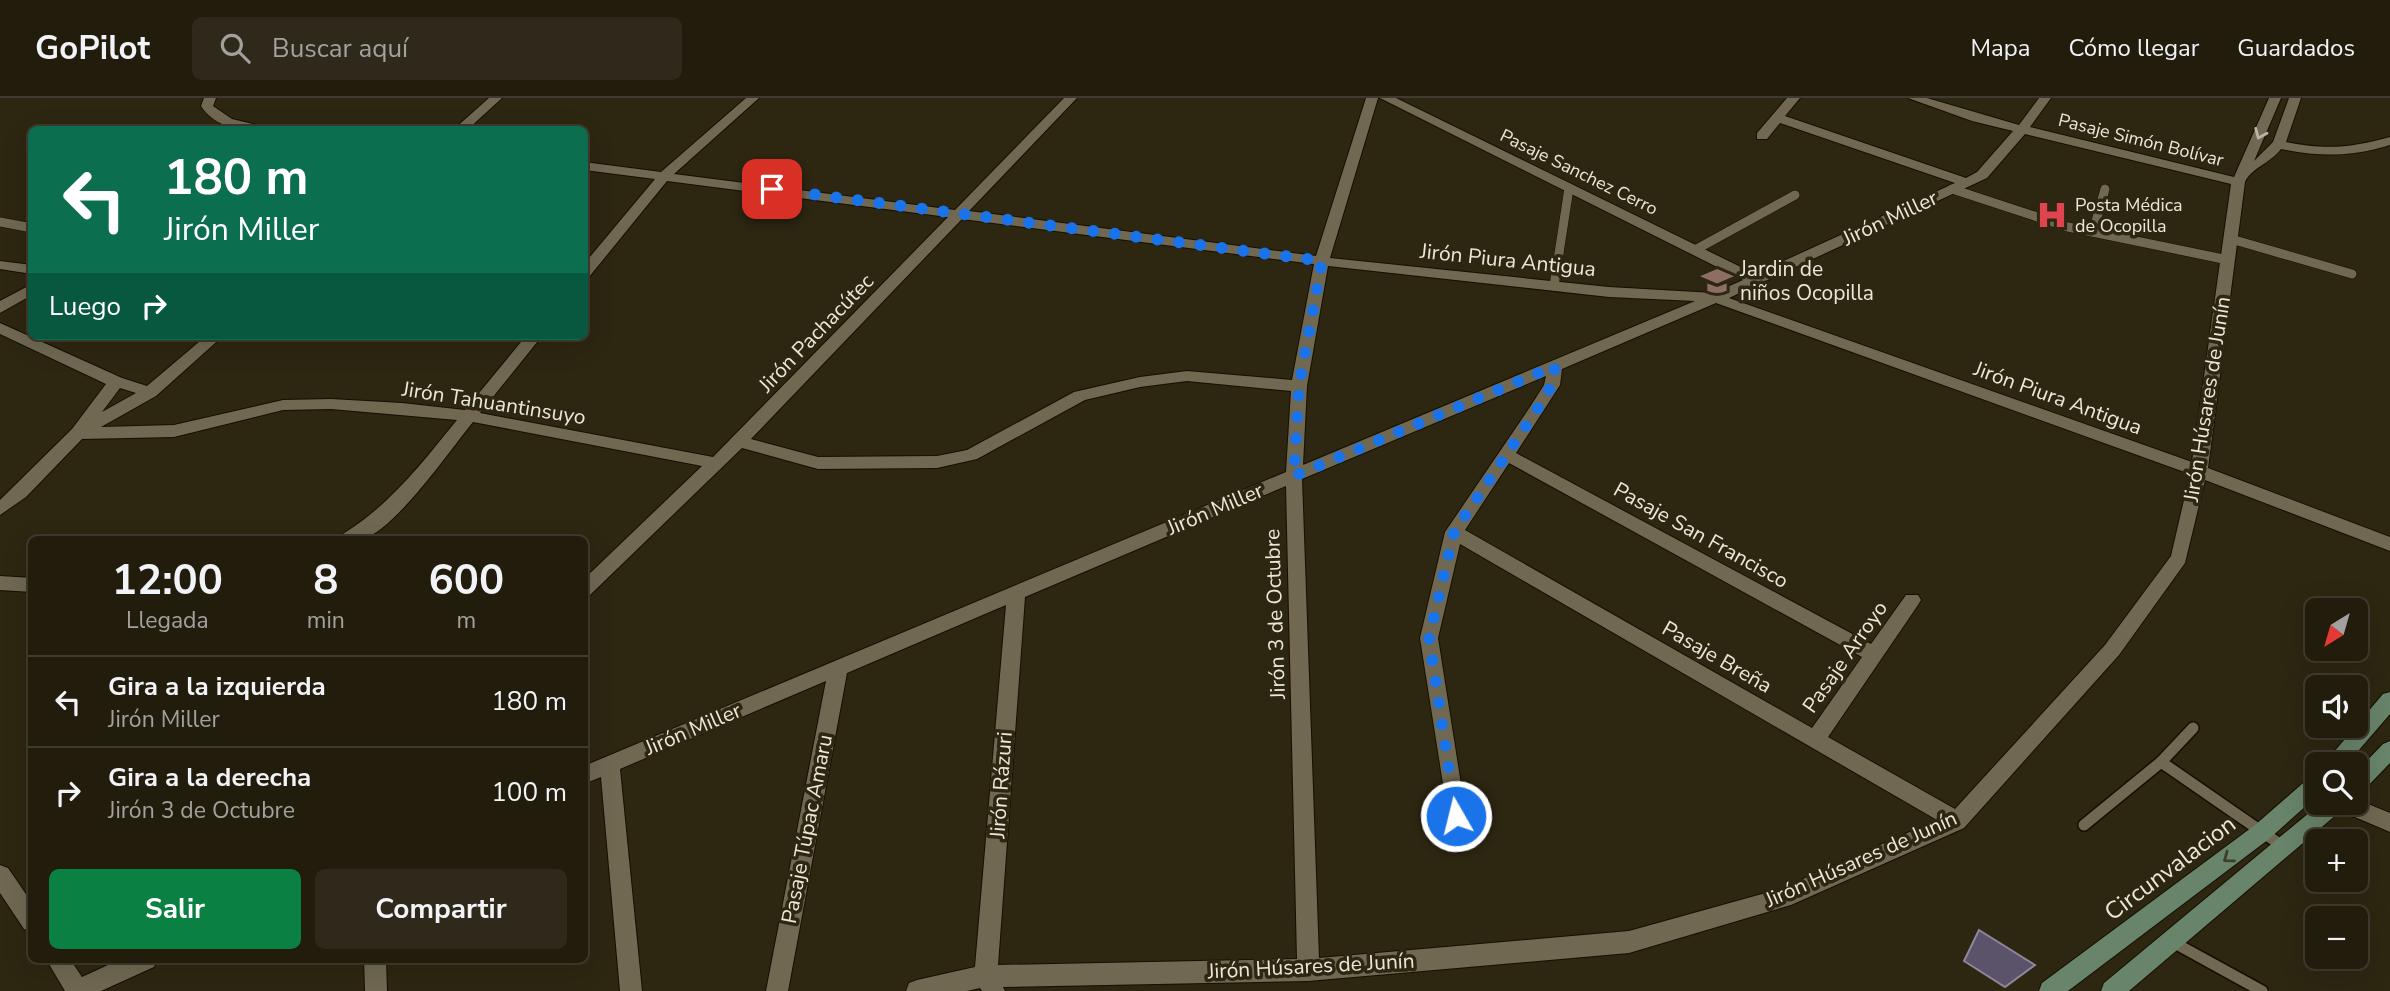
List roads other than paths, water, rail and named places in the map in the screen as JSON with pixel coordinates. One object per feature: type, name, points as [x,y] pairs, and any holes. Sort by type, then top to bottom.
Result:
[{"type":"street","points":[[210,98],[207,106],[211,113],[236,126]]},
{"type":"street","points":[[464,126],[496,98]]},
{"type":"street","points":[[588,269],[665,175],[753,98]]},
{"type":"street","name":"Jirón Pachacútec","points":[[588,586],[739,441],[1071,98]]},
{"type":"street","name":"Jirón 3 de Octubre","points":[[1308,970],[1294,476],[1299,386],[1322,261],[1372,98]]},
{"type":"street","name":"Pasaje Sanchez Cerro","points":[[1386,98],[1755,280]]},
{"type":"street","points":[[1762,136],[1794,98]]},
{"type":"street","name":"Pasaje Simón Bolívar","points":[[1914,98],[1976,118],[2241,177]]},
{"type":"street","name":"Jirón Miller","points":[[588,773],[1716,298],[1959,186],[1982,175],[2045,98]]},
{"type":"street","name":"Jirón Húsares de Junín","points":[[917,991],[990,984],[1308,970],[1629,942],[1783,898],[1957,821],[2112,650],[2179,558],[2199,471],[2241,177],[2275,98]]},
{"type":"street","points":[[2241,177],[2262,164],[2279,145],[2295,98]]},
{"type":"street","points":[[1779,118],[1959,186]]},
{"type":"street","points":[[2285,131],[2344,153]]},
{"type":"street","points":[[2279,145],[2325,154],[2361,152],[2390,141]]},
{"type":"street","name":"Jirón Piura Antigua","points":[[588,166],[1322,261],[1554,286],[1716,298],[2199,471],[2390,544]]},
{"type":"street","points":[[0,265],[28,269]]},
{"type":"street","points":[[0,308],[28,290]]},
{"type":"street","points":[[0,328],[117,382],[150,392]]},
{"type":"street","points":[[78,433],[150,392],[210,340]]},
{"type":"street","points":[[354,536],[377,522],[407,492],[531,340]]},
{"type":"street","points":[[1456,816],[1429,638],[1454,532],[1552,385],[1555,366]]},
{"type":"street","points":[[739,441],[818,463],[937,462],[971,455],[1080,396],[1140,382],[1187,376],[1299,386]]},
{"type":"street","points":[[0,509],[78,433],[117,382]]},
{"type":"street","name":"Jirón Tahuantinsuyo","points":[[78,433],[174,431],[283,405],[378,407],[469,416],[715,463]]},
{"type":"street","name":"Pasaje San Francisco","points":[[1507,455],[1874,655]]},
{"type":"street","name":"Pasaje Breña","points":[[1454,532],[1957,821]]},
{"type":"street","points":[[0,583],[28,585]]},
{"type":"street","name":"Jirón Rázuri","points":[[990,984],[1016,593]]},
{"type":"street","name":"Pasaje Arroyo","points":[[1815,740],[1912,600]]},
{"type":"street","name":"Pasaje Túpac Amaru","points":[[777,991],[838,668]]},
{"type":"street","points":[[2344,752],[2390,700]]},
{"type":"street","points":[[2368,773],[2390,750]]},
{"type":"street","points":[[610,764],[631,991]]},
{"type":"street","name":"Circunvalacion","points":[[2050,991],[2262,832],[2305,794]]},
{"type":"street","points":[[2368,814],[2390,823]]},
{"type":"street","points":[[2112,991],[2322,815]]},
{"type":"street","points":[[0,875],[28,916]]},
{"type":"street","points":[[60,963],[77,990],[110,983],[140,963]]},
{"type":"street","points":[[375,963],[376,991]]},
{"type":"lane","points":[[1959,186],[2016,211],[2093,232],[2228,260]]},
{"type":"lane","points":[[1554,286],[1569,188]]},
{"type":"lane","points":[[2093,232],[2105,189]]},
{"type":"lane","points":[[1695,250],[1795,195]]},
{"type":"lane","points":[[0,222],[28,227]]},
{"type":"lane","points":[[2231,239],[2352,274]]},
{"type":"lane","points":[[2084,825],[2161,762],[2193,728]]},
{"type":"lane","points":[[2161,762],[2284,847]]},
{"type":"lane","points":[[2172,941],[2262,991]]},
{"type":"place","name":"Posta Médica de Ocopilla","points":[[2052,215]]},
{"type":"place","name":"Jardin de niños Ocopilla","points":[[1717,281]]}]
